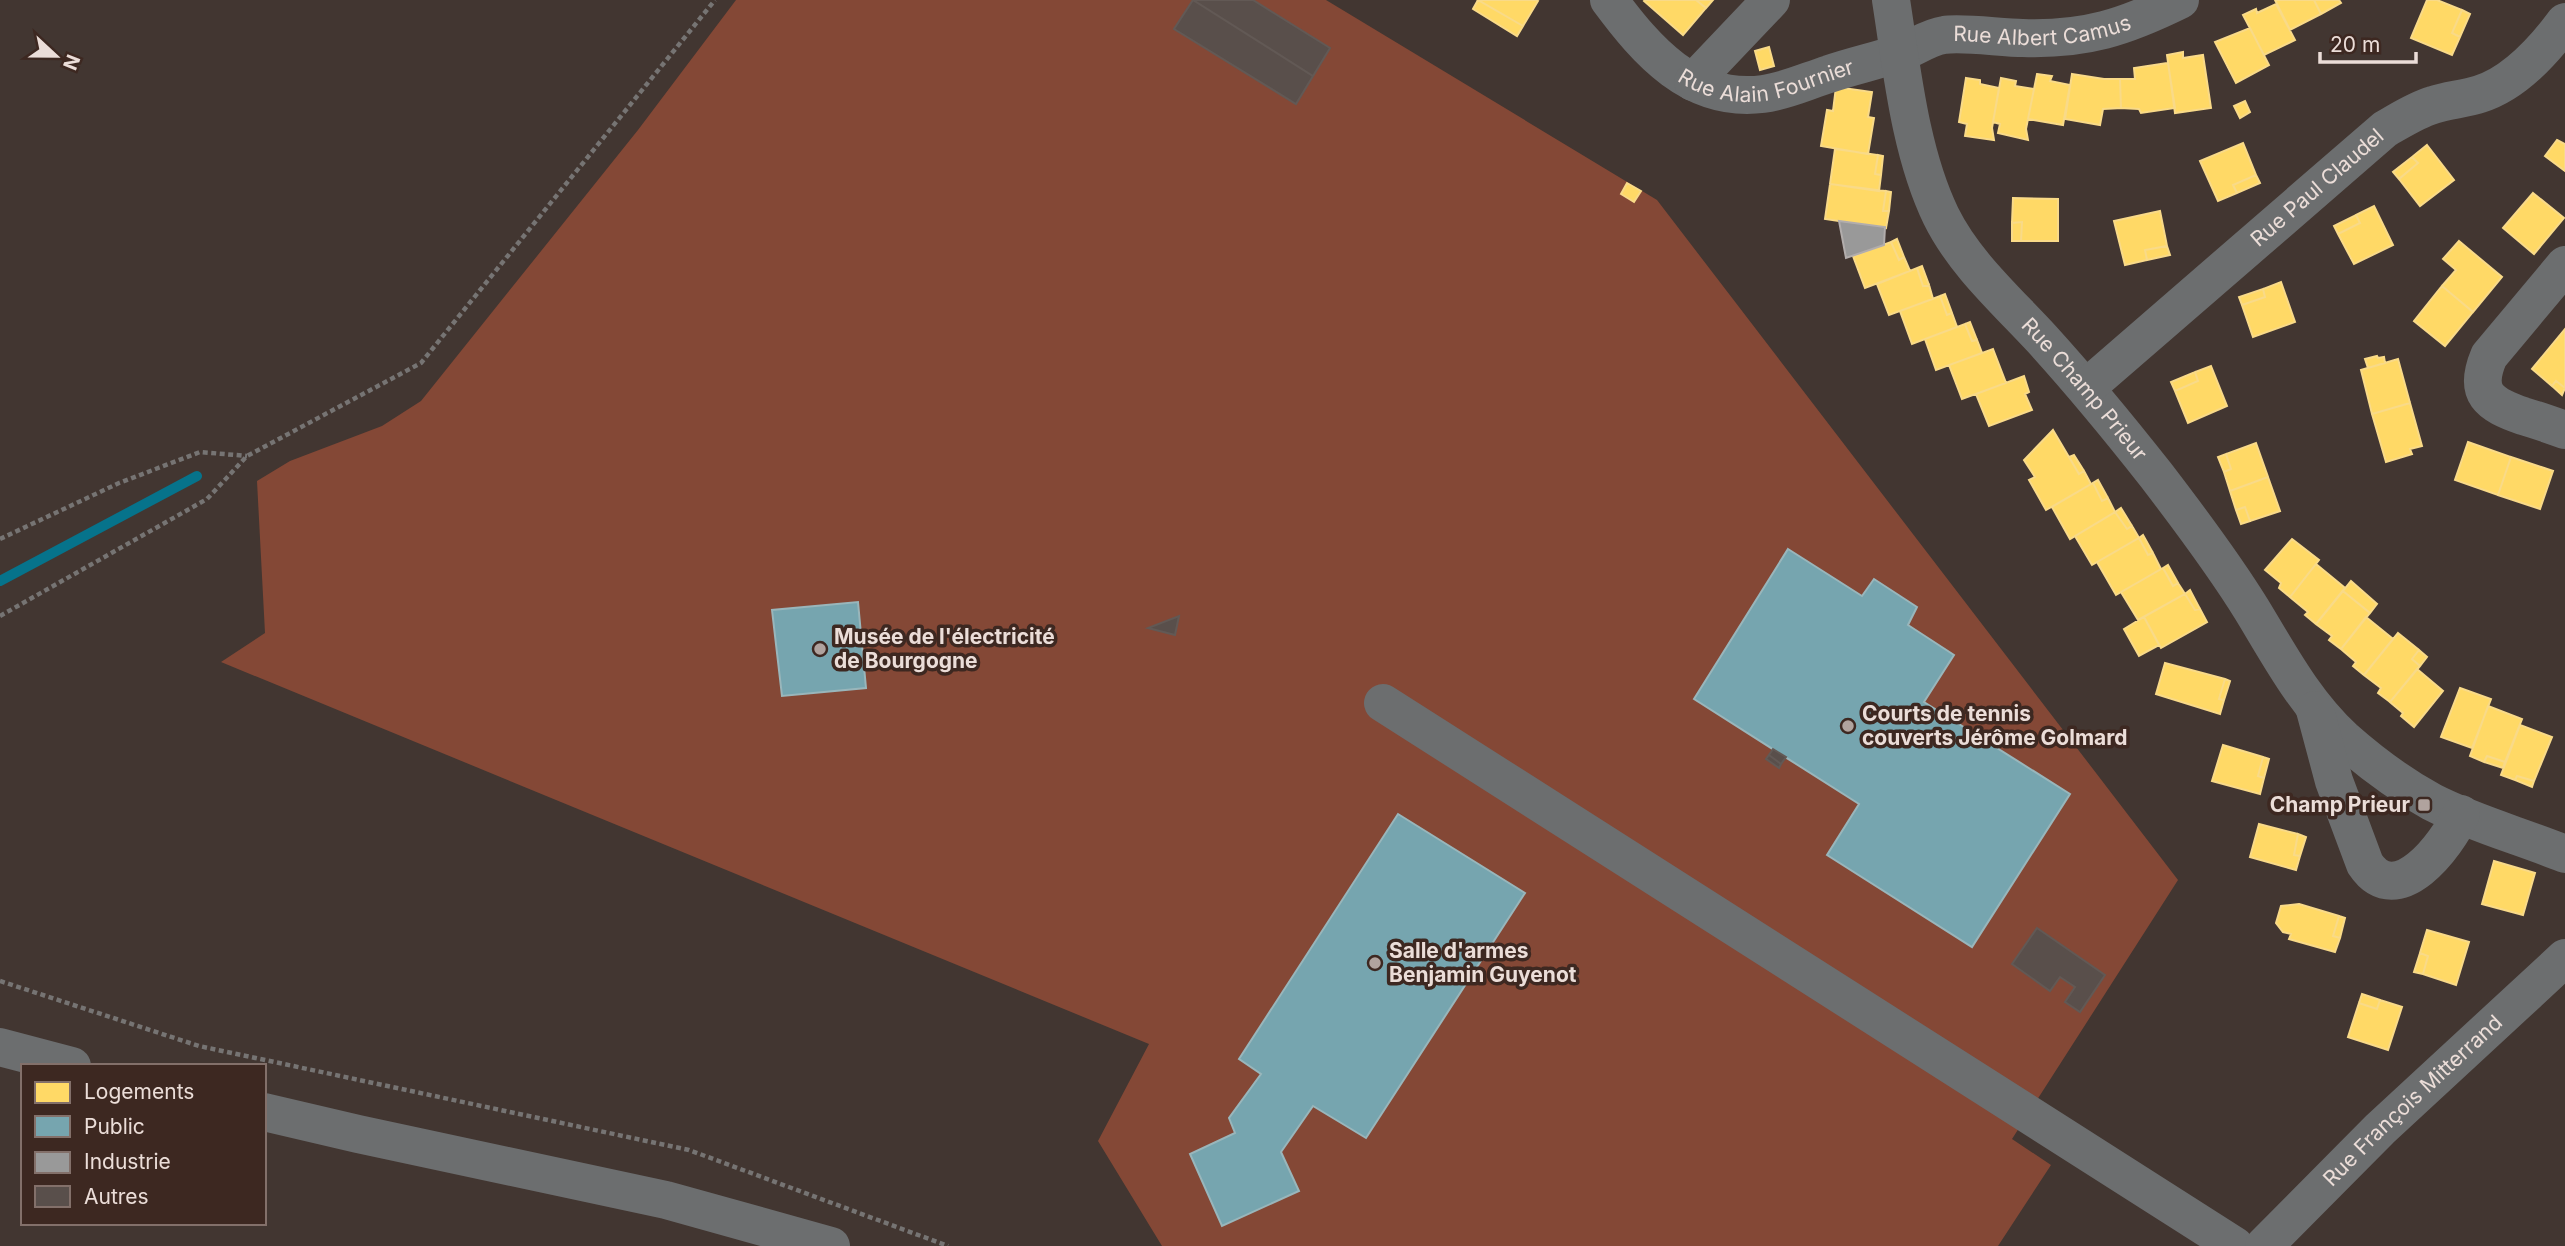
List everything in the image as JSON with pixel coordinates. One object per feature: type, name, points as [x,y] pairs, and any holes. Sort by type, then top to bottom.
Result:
[{"type":"street","name":"Rue Alain Fournier","points":[[1609,0],[1649,51],[1662,62],[1693,82],[1730,94],[1779,91],[1850,66],[1900,53]]},
{"type":"street","points":[[1693,82],[1771,0]]},
{"type":"street","points":[[1891,0],[1900,53]]},
{"type":"street","name":"Rue Albert Camus","points":[[1900,53],[1943,35],[2058,39],[2106,32],[2180,0]]},
{"type":"street","name":"Rue Paul Claudel","points":[[2086,388],[2385,130],[2408,115],[2432,105],[2482,94],[2505,82],[2548,45],[2565,22]]},
{"type":"street","name":"Rue Champ Prieur","points":[[1900,53],[1918,151],[1940,214],[1952,237],[2086,388],[2222,565],[2314,708],[2374,764],[2431,801],[2565,854]]},
{"type":"street","points":[[2565,265],[2489,356],[2482,372],[2482,386],[2488,399],[2499,407],[2565,430]]},
{"type":"street","points":[[1383,703],[2235,1246]]},
{"type":"street","name":"Rue Champ Prieur","points":[[2314,708],[2334,782],[2365,863],[2373,874],[2384,880],[2399,881],[2416,871],[2454,829],[2461,814]]},
{"type":"street","name":"Rue François Mitterrand","points":[[2264,1246],[2380,1129],[2565,958]]},
{"type":"street","points":[[0,1047],[64,1064]]},
{"type":"street","points":[[266,1112],[666,1200],[831,1246]]},
{"type":"path","points":[[0,617],[206,499],[247,456],[421,363],[715,0]]},
{"type":"path","points":[[0,539],[119,482],[200,452],[247,456]]},
{"type":"path","points":[[0,981],[199,1046],[689,1150],[948,1246]]},
{"type":"shaded area","points":[[736,0],[1326,0],[1657,200],[2178,880],[2012,1139],[2051,1165],[1998,1246],[1162,1246],[1098,1141],[1149,1044],[221,662],[265,633],[257,481],[290,461],[382,426],[421,401],[638,130]]},
{"type":"building: Logements","points":[[1478,0],[1523,26],[1517,36],[1473,9]]},
{"type":"building: Logements","points":[[1478,0],[1536,0],[1538,1],[1523,26]]},
{"type":"building: Logements","points":[[1645,0],[1696,0],[1706,8],[1683,35]]},
{"type":"building: Logements","points":[[1696,0],[1713,0],[1706,8]]},
{"type":"building: Logements","points":[[2275,0],[2314,0],[2321,14],[2290,30]]},
{"type":"building: Logements","points":[[2314,0],[2339,0],[2341,3],[2321,14]]},
{"type":"building: Logements","points":[[2427,0],[2437,0],[2462,10],[2452,33],[2460,37],[2452,55],[2411,38]]},
{"type":"building: Logements","points":[[2276,4],[2295,40],[2264,55],[2243,15],[2256,9],[2257,13]]},
{"type":"building: Logements","points":[[2462,10],[2470,14],[2460,37],[2452,33]]},
{"type":"building: Logements","points":[[2250,28],[2269,65],[2236,83],[2215,42]]},
{"type":"building: Logements","points":[[1769,47],[1774,66],[1760,70],[1755,51]]},
{"type":"building: Logements","points":[[2183,52],[2183,58],[2203,55],[2211,108],[2175,113],[2167,55]]},
{"type":"building: Logements","points":[[2168,63],[2175,108],[2141,113],[2139,109],[2121,108],[2120,79],[2135,79],[2134,68]]},
{"type":"building: Logements","points":[[2037,74],[2052,76],[2050,81],[2070,85],[2063,125],[2028,119]]},
{"type":"building: Logements","points":[[2072,74],[2120,79],[2121,108],[2103,109],[2100,125],[2065,119]]},
{"type":"building: Logements","points":[[1966,78],[1980,80],[1980,84],[1999,88],[1992,128],[1994,140],[1965,136],[1967,124],[1959,122]]},
{"type":"building: Logements","points":[[2001,78],[2016,81],[2015,86],[2034,89],[2026,129],[2028,140],[1998,133],[2000,124],[1993,122]]},
{"type":"building: Logements","points":[[1836,87],[1872,92],[1868,117],[1874,118],[1868,154],[1821,146],[1827,110],[1833,111]]},
{"type":"building: Logements","points":[[2245,101],[2250,112],[2240,118],[2234,106]]},
{"type":"building: Logements","points":[[2557,140],[2565,144],[2565,171],[2545,156]]},
{"type":"building: Logements","points":[[2243,143],[2256,175],[2233,185],[2237,193],[2218,201],[2200,161]]},
{"type":"building: Logements","points":[[2427,145],[2454,180],[2420,206],[2399,179],[2418,163],[2412,157]]},
{"type":"building: Logements","points":[[1835,149],[1878,155],[1875,174],[1881,175],[1879,191],[1830,184]]},
{"type":"building: Logements","points":[[1878,155],[1883,156],[1881,175],[1875,174]]},
{"type":"building: Logements","points":[[2412,157],[2418,163],[2399,179],[2393,172]]},
{"type":"building: Logements","points":[[2256,175],[2260,183],[2237,193],[2233,185]]},
{"type":"building: Logements","points":[[1627,183],[1641,191],[1634,202],[1621,194]]},
{"type":"building: Logements","points":[[1830,184],[1886,191],[1883,211],[1889,211],[1886,228],[1825,219]]},
{"type":"building: Logements","points":[[1886,191],[1891,192],[1889,211],[1883,211]]},
{"type":"building: Logements","points":[[2533,193],[2564,218],[2534,254],[2503,228]]},
{"type":"building: Logements","points":[[2013,198],[2058,199],[2058,241],[2021,241],[2022,222],[2012,223]]},
{"type":"building: Logements","points":[[2374,206],[2393,245],[2354,264],[2338,234],[2360,223],[2356,215]]},
{"type":"building: Logements","points":[[2160,211],[2167,246],[2145,250],[2147,260],[2125,265],[2114,221]]},
{"type":"building: Logements","points":[[2356,215],[2360,223],[2338,234],[2334,226]]},
{"type":"building: Logements","points":[[2022,222],[2021,241],[2012,241],[2012,223]]},
{"type":"building: Logements","points":[[1897,239],[1904,257],[1899,260],[1891,242]]},
{"type":"building: Logements","points":[[2459,241],[2502,277],[2473,312],[2442,286],[2456,270],[2443,259]]},
{"type":"building: Logements","points":[[1891,242],[1899,260],[1904,257],[1910,271],[1865,288],[1853,256]]},
{"type":"building: Logements","points":[[2167,246],[2170,255],[2147,260],[2145,250]]},
{"type":"building: Logements","points":[[1922,266],[1929,285],[1923,286],[1917,268]]},
{"type":"building: Logements","points":[[1917,268],[1923,286],[1929,285],[1933,299],[1889,315],[1877,284]]},
{"type":"building: Logements","points":[[2281,282],[2295,322],[2253,337],[2242,305],[2265,297],[2263,289]]},
{"type":"building: Logements","points":[[2442,286],[2473,312],[2445,346],[2414,321]]},
{"type":"building: Logements","points":[[2263,289],[2265,297],[2242,305],[2239,297]]},
{"type":"building: Logements","points":[[1945,294],[1952,313],[1947,315],[1940,296]]},
{"type":"building: Logements","points":[[1940,296],[1947,315],[1952,313],[1957,327],[1912,344],[1900,311]]},
{"type":"building: Logements","points":[[1970,322],[1977,340],[1972,341],[1965,324]]},
{"type":"building: Logements","points":[[1965,324],[1972,341],[1977,340],[1982,353],[1936,370],[1925,339]]},
{"type":"building: Logements","points":[[2565,329],[2565,388],[2556,381],[2552,386],[2532,369]]},
{"type":"building: Logements","points":[[1993,349],[2006,383],[1962,399],[1949,365]]},
{"type":"building: Logements","points":[[2384,357],[2385,363],[2368,368],[2365,359]]},
{"type":"building: Logements","points":[[2398,359],[2410,403],[2372,414],[2361,370]]},
{"type":"building: Logements","points":[[2211,366],[2227,406],[2188,423],[2175,391],[2198,381],[2195,372]]},
{"type":"building: Logements","points":[[2195,372],[2198,381],[2175,391],[2171,382]]},
{"type":"building: Logements","points":[[2024,376],[2029,392],[2025,394],[2032,410],[1989,426],[1976,394]]},
{"type":"building: Logements","points":[[2556,381],[2565,388],[2562,395],[2552,386]]},
{"type":"building: Logements","points":[[2410,403],[2422,446],[2410,449],[2412,454],[2386,462],[2372,414]]},
{"type":"building: Logements","points":[[2053,430],[2079,474],[2084,471],[2091,484],[2046,510],[2029,480],[2035,477],[2024,460]]},
{"type":"building: Logements","points":[[2468,442],[2511,457],[2498,495],[2455,480]]},
{"type":"building: Logements","points":[[2256,443],[2268,477],[2230,491],[2224,472],[2231,469],[2226,454]]},
{"type":"building: Logements","points":[[2226,454],[2231,469],[2224,472],[2218,457]]},
{"type":"building: Logements","points":[[2074,455],[2084,471],[2079,474],[2069,457]]},
{"type":"building: Logements","points":[[2511,457],[2553,471],[2540,509],[2498,495]]},
{"type":"building: Logements","points":[[2268,477],[2280,511],[2250,521],[2245,507],[2236,510],[2230,491]]},
{"type":"building: Logements","points":[[2098,480],[2108,498],[2102,501],[2093,483]]},
{"type":"building: Logements","points":[[2093,483],[2102,501],[2108,498],[2115,512],[2070,539],[2052,507]]},
{"type":"building: Logements","points":[[2245,507],[2250,521],[2241,524],[2236,510]]},
{"type":"building: Logements","points":[[2121,508],[2132,526],[2127,529],[2115,512]]},
{"type":"building: Logements","points":[[2115,512],[2127,529],[2132,526],[2139,538],[2092,565],[2075,536]]},
{"type":"building: Logements","points":[[2143,535],[2153,553],[2148,555],[2139,538]]},
{"type":"building: Logements","points":[[2139,538],[2148,555],[2153,553],[2161,569],[2116,595],[2097,562]]},
{"type":"building: Logements","points":[[2292,539],[2319,560],[2290,597],[2279,588],[2281,583],[2265,570]]},
{"type":"building: Logements","points":[[2316,564],[2345,588],[2316,624],[2305,615],[2308,612],[2290,597]]},
{"type":"building: Logements","points":[[2168,565],[2178,583],[2173,586],[2163,568]]},
{"type":"building: Logements","points":[[2163,568],[2173,586],[2178,583],[2185,594],[2138,620],[2121,592]]},
{"type":"building: Logements","points":[[2351,581],[2377,604],[2370,613],[2343,591]]},
{"type":"building: Logements","points":[[2190,590],[2200,609],[2195,610],[2185,594]]},
{"type":"building: Logements","points":[[2343,591],[2370,613],[2341,649],[2329,640],[2332,636],[2316,624]]},
{"type":"building: Logements","points":[[2185,594],[2195,610],[2200,609],[2207,622],[2161,648],[2144,617]]},
{"type":"building: Logements","points":[[2144,617],[2159,645],[2139,656],[2124,629]]},
{"type":"building: Logements","points":[[2366,617],[2393,639],[2364,675],[2353,666],[2356,662],[2341,649]]},
{"type":"building: Logements","points":[[2398,633],[2419,650],[2412,659],[2420,666],[2390,702],[2378,693],[2381,688],[2364,675]]},
{"type":"building: Logements","points":[[2419,650],[2427,657],[2420,666],[2412,659]]},
{"type":"building: Logements","points":[[2165,663],[2225,679],[2219,699],[2224,700],[2220,714],[2156,694]]},
{"type":"building: Logements","points":[[2417,669],[2443,691],[2414,727],[2390,702]]},
{"type":"building: Logements","points":[[2225,679],[2230,681],[2224,700],[2219,699]]},
{"type":"building: Logements","points":[[2460,688],[2491,699],[2472,748],[2441,737]]},
{"type":"building: Logements","points":[[2488,706],[2522,719],[2505,762],[2487,756],[2484,762],[2470,756]]},
{"type":"building: Logements","points":[[2520,725],[2552,737],[2534,781],[2517,776],[2515,780],[2501,775]]},
{"type":"building: Logements","points":[[2223,745],[2263,757],[2258,776],[2264,778],[2260,794],[2212,781]]},
{"type":"building: Logements","points":[[2487,756],[2505,762],[2503,768],[2484,762]]},
{"type":"building: Logements","points":[[2263,757],[2269,759],[2264,778],[2258,776]]},
{"type":"building: Logements","points":[[2517,776],[2534,781],[2532,787],[2515,780]]},
{"type":"building: Logements","points":[[2259,824],[2298,834],[2294,855],[2300,856],[2296,870],[2250,857]]},
{"type":"building: Logements","points":[[2298,834],[2306,837],[2300,856],[2294,855]]},
{"type":"building: Logements","points":[[2494,861],[2535,873],[2523,915],[2482,904]]},
{"type":"building: Logements","points":[[2299,904],[2339,916],[2333,936],[2340,938],[2335,952],[2289,939],[2291,934],[2283,932],[2276,923],[2281,906]]},
{"type":"building: Logements","points":[[2339,916],[2345,918],[2340,938],[2333,936]]},
{"type":"building: Logements","points":[[2427,930],[2469,942],[2456,985],[2423,974],[2428,956],[2420,953]]},
{"type":"building: Logements","points":[[2420,953],[2428,956],[2423,974],[2414,972]]},
{"type":"building: Logements","points":[[2362,994],[2380,1000],[2377,1009],[2359,1003]]},
{"type":"building: Logements","points":[[2380,1000],[2402,1007],[2388,1050],[2348,1037],[2359,1003],[2377,1009]]},
{"type":"building: Public","name":"Courts de tennis couverts Jérôme Golmard","points":[[1788,549],[1862,596],[1874,579],[1917,607],[1908,625],[1954,655],[1924,702],[2070,794],[1972,947],[1827,855],[1859,804],[1694,699]]},
{"type":"building: Public","name":"Musée de l'électricité de Bourgogne","points":[[858,602],[866,688],[782,696],[772,610]]},
{"type":"building: Public","points":[[1398,814],[1525,893],[1366,1138],[1313,1106],[1281,1152],[1299,1191],[1222,1226],[1190,1154],[1235,1133],[1229,1118],[1261,1074],[1239,1059]]},
{"type":"building: Industrie","points":[[1839,221],[1885,227],[1884,245],[1846,258]]},
{"type":"building: Autres","points":[[1193,0],[1253,0],[1330,48],[1313,76]]},
{"type":"building: Autres","points":[[1193,0],[1313,76],[1296,104],[1174,29]]},
{"type":"building: Autres","points":[[1179,616],[1175,635],[1148,628]]},
{"type":"building: Autres","points":[[1773,749],[1786,757],[1781,764],[1769,755]]},
{"type":"building: Autres","points":[[1769,755],[1781,764],[1779,768],[1766,759]]},
{"type":"building: Autres","points":[[2037,928],[2105,975],[2080,1012],[2065,1002],[2075,987],[2060,977],[2050,991],[2012,964]]},
{"type":"waterway","points":[[0,581],[197,476]]},
{"type":"place","name":"Musée de l'électricité de Bourgogne","points":[[820,649]]},
{"type":"place","name":"Courts de tennis couverts Jérôme Golmard","points":[[1848,726]]},
{"type":"place","name":"Champ Prieur","points":[[2424,805]]},
{"type":"place","name":"Salle d'armes Benjamin Guyenot","points":[[1375,963]]}]
